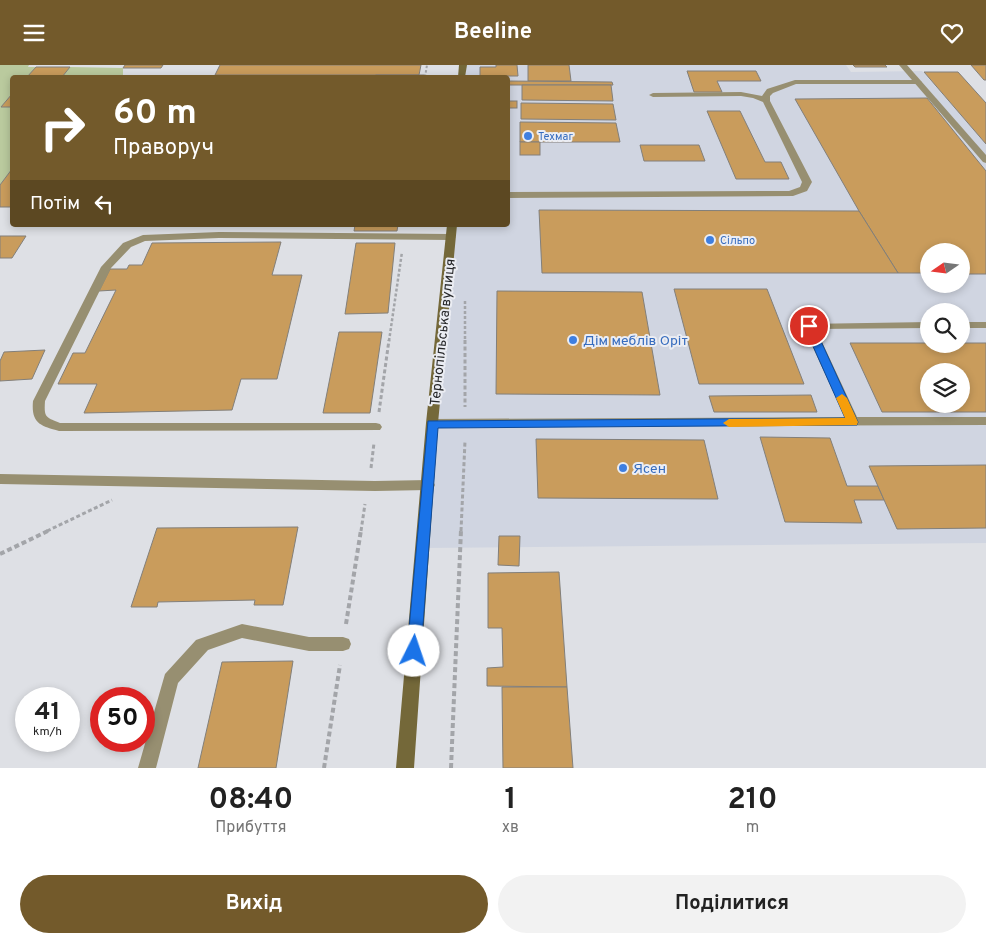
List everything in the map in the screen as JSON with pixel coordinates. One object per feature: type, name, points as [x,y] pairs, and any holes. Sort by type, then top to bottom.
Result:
[{"type":"main road","name":"Тернопільська вулиця","points":[[405,768],[432,423],[451,231]]},
{"type":"street","points":[[903,65],[986,160]]},
{"type":"street","points":[[510,195],[790,194],[804,189],[807,182],[766,101],[766,96],[770,91],[795,82],[918,82]]},
{"type":"street","points":[[653,95],[741,94],[755,96],[766,101]]},
{"type":"street","points":[[376,427],[59,427],[43,421],[38,413],[39,401],[106,267],[127,245],[143,238],[451,231]]},
{"type":"street","points":[[853,422],[809,326],[920,325]]},
{"type":"street","points":[[970,325],[986,325]]},
{"type":"street","points":[[432,423],[986,421]]},
{"type":"street","points":[[0,479],[375,486],[428,485]]},
{"type":"street","points":[[147,768],[171,679],[202,645],[242,631],[309,644],[343,644]]},
{"type":"path","points":[[451,768],[465,423],[465,294]]},
{"type":"path","points":[[0,554],[116,499]]},
{"type":"shaded area","points":[[463,65],[846,65],[851,72],[922,71],[986,144],[986,543],[422,548],[452,227],[510,227],[510,75],[462,75]]},
{"type":"green space","points":[[0,65],[29,65],[28,67],[36,67],[29,75],[10,75],[10,96],[2,106],[10,107],[10,172],[0,185]]},
{"type":"green space","points":[[70,67],[123,68],[123,75],[64,75]]},
{"type":"building","points":[[125,65],[163,65],[161,68],[123,68]]},
{"type":"building","points":[[220,65],[421,65],[419,75],[215,75]]},
{"type":"building","points":[[496,65],[517,65],[518,76],[480,75],[480,67],[496,67]]},
{"type":"building","points":[[528,65],[569,65],[571,81],[528,81]]},
{"type":"building","points":[[853,65],[885,65],[887,67],[855,67]]},
{"type":"building","points":[[971,65],[986,65],[986,80],[984,80]]},
{"type":"building","points":[[36,67],[70,67],[64,75],[29,75]]},
{"type":"building","points":[[687,71],[756,71],[761,81],[717,81],[722,92],[694,92]]},
{"type":"building","points":[[924,72],[958,72],[986,103],[986,144]]},
{"type":"building","points":[[510,81],[612,82],[613,85],[510,85]]},
{"type":"building","points":[[522,85],[611,85],[613,101],[522,100]]},
{"type":"building","points":[[10,96],[10,107],[1,107]]},
{"type":"building","points":[[927,98],[986,171],[986,274],[970,274],[970,243],[920,243],[920,273],[898,273],[859,211],[795,99]]},
{"type":"building","points":[[510,101],[517,101],[517,108],[510,108]]},
{"type":"building","points":[[521,103],[613,104],[616,120],[521,119]]},
{"type":"building","points":[[707,111],[740,111],[765,162],[781,162],[789,179],[736,179]]},
{"type":"building","points":[[520,122],[616,123],[620,142],[520,142]]},
{"type":"building","points":[[520,142],[540,142],[540,155],[520,155]]},
{"type":"building","points":[[640,145],[699,145],[705,161],[644,161]]},
{"type":"building","points":[[10,172],[10,207],[0,207],[0,185]]},
{"type":"building","points":[[539,210],[859,211],[898,273],[542,273]]},
{"type":"building","points":[[355,227],[398,227],[397,231],[354,231]]},
{"type":"building","points":[[0,236],[26,236],[12,258],[0,258]]},
{"type":"building","points":[[281,242],[272,275],[302,275],[277,379],[241,379],[232,410],[84,413],[97,384],[58,384],[73,353],[85,353],[116,290],[99,291],[110,269],[127,269],[129,265],[142,265],[152,243]]},
{"type":"building","points":[[356,243],[395,243],[388,313],[345,314]]},
{"type":"building","points":[[674,289],[767,289],[804,384],[699,384]]},
{"type":"building","points":[[497,291],[642,292],[660,395],[496,394]]},
{"type":"building","points":[[339,332],[382,332],[370,413],[323,413]]},
{"type":"building","points":[[850,343],[920,343],[920,353],[970,353],[970,343],[986,343],[986,412],[970,412],[970,363],[920,363],[920,412],[882,412]]},
{"type":"building","points":[[45,350],[32,379],[0,381],[0,361],[4,352]]},
{"type":"building","points":[[811,395],[817,412],[714,412],[709,396]]},
{"type":"building","points":[[760,437],[830,438],[847,486],[878,486],[884,500],[854,500],[862,523],[785,522]]},
{"type":"building","points":[[536,439],[704,440],[718,499],[538,498]]},
{"type":"building","points":[[986,465],[986,528],[897,529],[869,466]]},
{"type":"building","points":[[298,527],[283,605],[254,605],[255,600],[158,602],[157,607],[131,607],[157,528]]},
{"type":"building","points":[[499,536],[520,536],[519,566],[498,565]]},
{"type":"building","points":[[559,572],[567,687],[487,686],[487,668],[503,667],[502,628],[488,628],[488,573]]},
{"type":"building","points":[[293,661],[276,768],[198,768],[222,662]]},
{"type":"building","points":[[502,687],[567,687],[573,768],[503,768]]},
{"type":"slow traffic","points":[[729,423],[853,422],[842,398]]},
{"type":"place","name":"Техмаг","points":[[528,136]]},
{"type":"place","name":"Сільпо","points":[[710,240]]},
{"type":"place","name":"Дім меблів Оріт","points":[[573,340]]},
{"type":"place","name":"Ясен","points":[[623,468]]},
{"type":"route","points":[[414,651],[432,423],[853,422],[809,326]]}]
